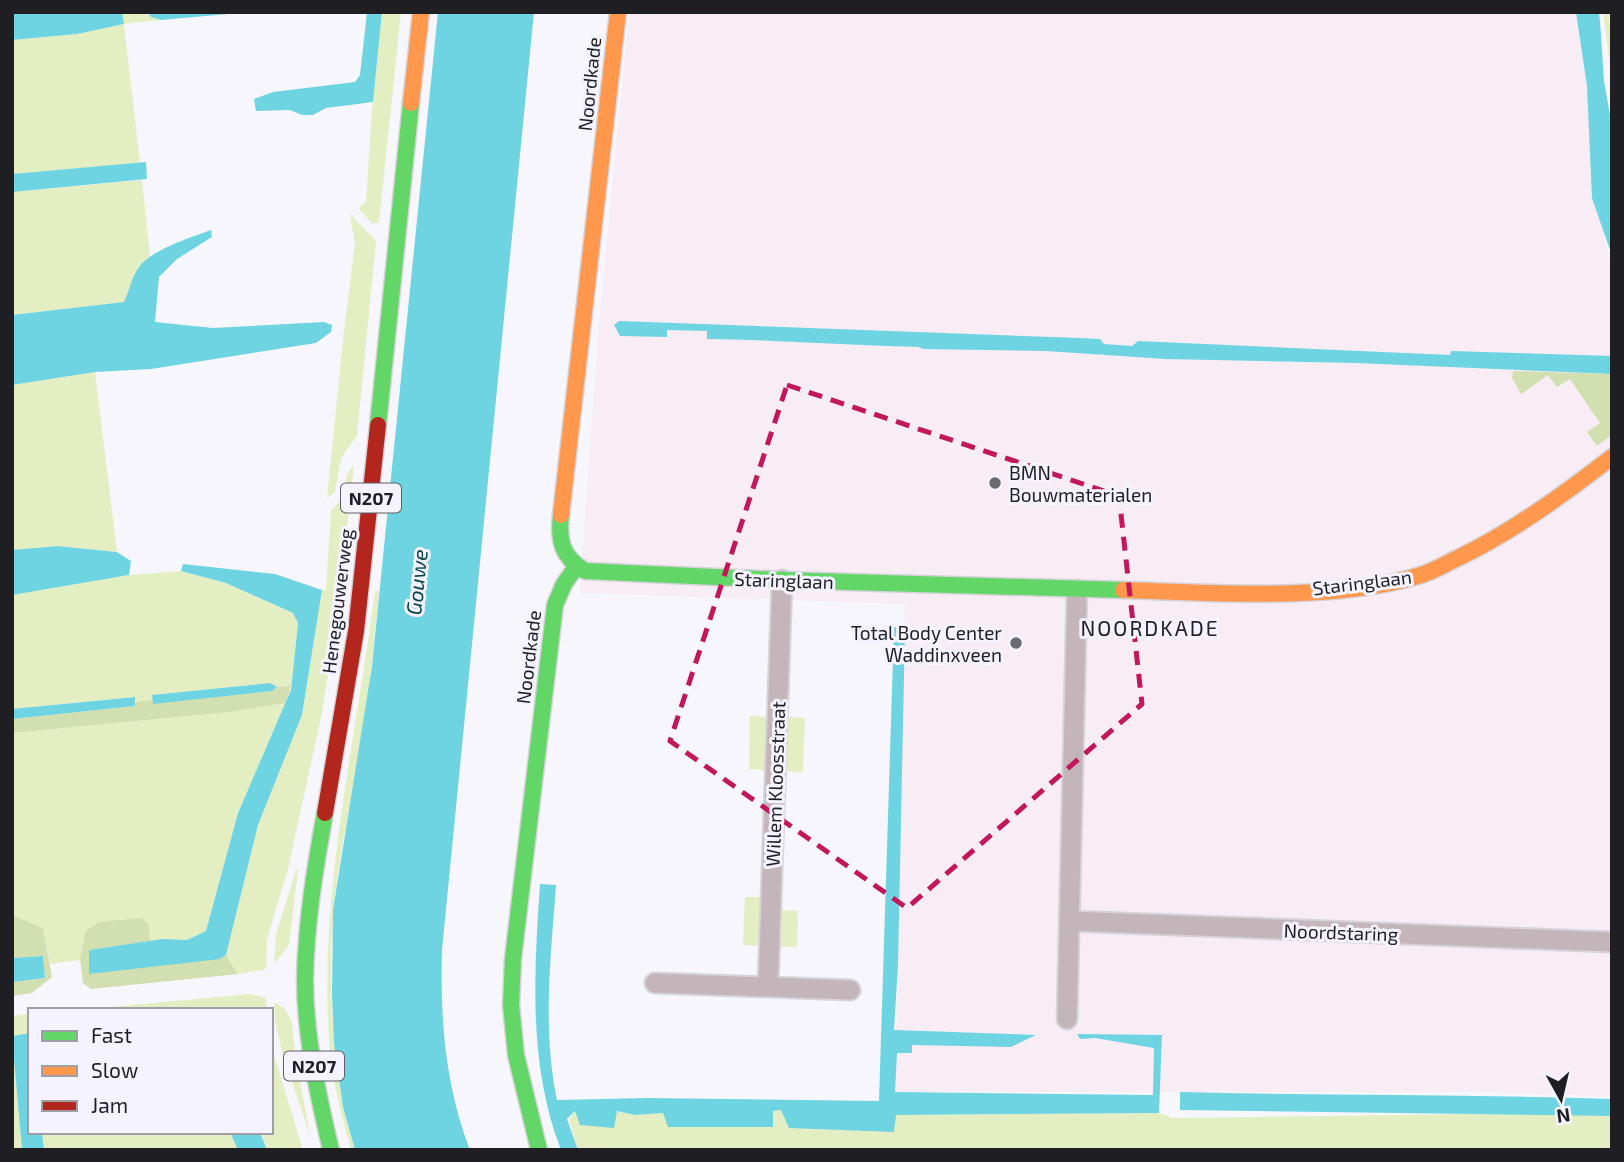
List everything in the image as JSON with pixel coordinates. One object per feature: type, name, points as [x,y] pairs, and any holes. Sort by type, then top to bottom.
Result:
[{"type":"street","name":"Henegouwerweg","points":[[331,1150],[319,1098],[309,1030],[305,981],[309,904],[356,631],[421,12]]},
{"type":"street","name":"Noordkade","points":[[539,1150],[516,1055],[511,1006],[513,959],[555,605],[564,584],[576,567],[565,554],[559,535],[618,12]]},
{"type":"street","name":"Staringlaan","points":[[576,567],[597,573],[1077,590],[1265,592],[1381,584],[1423,574],[1486,545],[1610,461]]},
{"type":"street","name":"Willem Kloosstraat","points":[[768,987],[782,580]]},
{"type":"street","points":[[1067,1019],[1077,590]]},
{"type":"street","name":"Noordstaring","points":[[1069,921],[1612,942]]},
{"type":"street","points":[[655,983],[850,990]]},
{"type":"highlighted area","points":[[787,385],[1119,496],[1142,704],[907,908],[670,741]]},
{"type":"shaded area","points":[[629,12],[1593,12],[1597,26],[1591,180],[1612,269],[1612,1097],[1488,1092],[895,1092],[905,604],[580,593],[598,336]]},
{"type":"green space","points":[[122,12],[148,12],[151,17],[161,20],[124,24]]},
{"type":"green space","points":[[382,12],[401,12],[379,223],[372,223],[358,208],[366,202]]},
{"type":"green space","points":[[1603,12],[1608,12],[1612,42],[1612,80]]},
{"type":"green space","points":[[124,24],[140,163],[12,174],[12,40],[77,34]]},
{"type":"green space","points":[[142,180],[150,257],[136,272],[124,302],[12,315],[12,192]]},
{"type":"green space","points":[[350,214],[376,241],[357,436],[341,458],[335,492],[327,498],[355,244]]},
{"type":"green space","points":[[1513,371],[1612,374],[1612,435],[1597,446],[1587,432],[1600,423],[1570,379],[1557,387],[1548,375],[1521,394],[1512,378]]},
{"type":"green space","points":[[95,372],[117,552],[57,546],[12,550],[12,385]]},
{"type":"green space","points":[[354,465],[336,623],[322,713],[288,869],[267,939],[266,969],[238,974],[226,955],[258,825],[302,715],[322,590],[326,590],[331,510],[341,499],[347,476]]},
{"type":"green space","points":[[181,571],[226,583],[293,613],[298,623],[291,686],[277,687],[270,683],[153,695],[153,700],[136,702],[134,697],[12,709],[12,595],[129,575]]},
{"type":"green space","points":[[375,591],[379,591],[369,688],[339,866],[332,937],[333,1030],[341,1091],[355,1150],[351,1150],[330,1054],[327,983],[329,927],[341,815]]},
{"type":"green space","points":[[291,686],[286,703],[230,712],[12,733],[12,719],[134,706],[136,702],[153,700],[153,703],[272,691],[277,687]]},
{"type":"green space","points":[[286,703],[238,813],[206,931],[187,940],[150,941],[149,924],[100,922],[80,960],[50,964],[43,928],[12,915],[12,733],[230,712]]},
{"type":"green space","points":[[750,716],[767,717],[766,770],[749,769]]},
{"type":"green space","points":[[788,717],[805,718],[803,772],[786,771]]},
{"type":"green space","points":[[296,870],[289,945],[274,964],[276,934]]},
{"type":"green space","points":[[745,897],[761,897],[759,946],[743,945]]},
{"type":"green space","points":[[782,910],[798,911],[797,947],[781,947]]},
{"type":"green space","points":[[12,915],[43,928],[52,977],[32,993],[12,996],[12,982],[45,978],[43,956],[12,958]]},
{"type":"green space","points":[[141,918],[149,924],[150,941],[89,950],[220,959],[226,955],[238,974],[91,989],[83,983],[80,959],[86,931],[99,922]]},
{"type":"green space","points":[[250,994],[266,998],[267,1008],[100,1008]]},
{"type":"green space","points":[[274,1002],[285,1009],[292,1022],[310,1135],[283,1056],[275,1021]]},
{"type":"green space","points":[[28,1014],[28,1033],[13,1037],[22,1150],[12,1150],[12,1016]]},
{"type":"green space","points":[[273,1052],[303,1150],[267,1150],[262,1134],[273,1134]]},
{"type":"green space","points":[[575,1111],[616,1111],[635,1115],[663,1113],[773,1123],[773,1111],[895,1121],[895,1115],[1159,1113],[1173,1118],[1612,1112],[1612,1150],[578,1150],[569,1120]]},
{"type":"green space","points":[[42,1134],[231,1134],[238,1150],[44,1150]]},
{"type":"water","points":[[12,12],[122,12],[124,24],[77,34],[12,40]]},
{"type":"water","points":[[148,12],[251,12],[161,20],[151,17]]},
{"type":"water","points":[[367,12],[382,12],[373,102],[326,108],[313,115],[302,115],[290,110],[256,111],[254,99],[273,92],[355,82],[360,75]]},
{"type":"water","name":"Gouwe","points":[[438,12],[534,12],[442,950],[446,1052],[455,1101],[470,1150],[355,1150],[343,1107],[334,1043],[333,910],[372,666]]},
{"type":"water","points":[[1576,12],[1599,12],[1604,81],[1612,126],[1612,256],[1592,198],[1587,86]]},
{"type":"water","points":[[146,162],[147,179],[12,192],[12,174]]},
{"type":"water","points":[[211,230],[212,237],[177,259],[159,277],[155,322],[213,328],[324,322],[332,325],[331,332],[316,343],[151,369],[95,372],[12,385],[12,315],[124,302],[134,275],[145,261],[172,245]]},
{"type":"water","points":[[619,321],[1080,338],[1100,339],[1104,344],[1132,346],[1138,341],[1450,355],[1451,351],[1612,356],[1612,374],[1356,363],[1166,359],[1046,351],[923,349],[707,339],[707,331],[667,330],[667,337],[620,336],[614,325]]},
{"type":"water","points":[[57,546],[117,552],[131,561],[129,575],[12,595],[12,550]]},
{"type":"water","points":[[183,564],[275,574],[322,590],[302,715],[258,825],[226,955],[220,959],[89,974],[89,950],[162,939],[187,940],[206,931],[238,813],[291,690],[298,623],[293,613],[226,583],[181,571]]},
{"type":"water","points":[[894,627],[905,628],[898,965],[894,1030],[1036,1035],[1011,1047],[912,1045],[912,1053],[897,1053],[895,1092],[1153,1095],[1154,1048],[1095,1038],[1080,1039],[1077,1034],[1162,1035],[1159,1113],[896,1115],[894,1132],[789,1128],[781,1110],[773,1111],[773,1127],[668,1127],[663,1113],[635,1115],[617,1111],[614,1128],[580,1125],[575,1111],[567,1119],[578,1150],[561,1150],[550,1118],[538,1052],[535,985],[540,884],[556,885],[549,1019],[552,1073],[557,1100],[648,1098],[879,1101]]},
{"type":"water","points":[[270,683],[277,687],[272,691],[153,704],[152,695]]},
{"type":"water","points":[[135,697],[135,706],[12,719],[12,709]]},
{"type":"water","points":[[43,956],[45,978],[12,982],[12,958]]},
{"type":"water","points":[[28,1033],[28,1134],[42,1134],[44,1150],[22,1150],[12,1036]]},
{"type":"water","points":[[1180,1092],[1612,1099],[1612,1116],[1180,1110]]},
{"type":"water","points":[[231,1134],[261,1134],[267,1150],[238,1150]]},
{"type":"traffic: fast","points":[[378,425],[411,103]]},
{"type":"traffic: fast","points":[[561,515],[563,548],[571,560],[585,571],[1123,590]]},
{"type":"traffic: fast","points":[[539,1150],[516,1055],[511,1005],[513,959],[555,605],[564,584],[576,567]]},
{"type":"traffic: fast","points":[[325,813],[307,937],[305,979],[310,1044],[331,1150]]},
{"type":"traffic: slow","points":[[411,103],[421,12]]},
{"type":"traffic: slow","points":[[561,515],[618,12]]},
{"type":"traffic: slow","points":[[1123,590],[1274,594],[1351,589],[1387,584],[1421,575],[1520,523],[1612,457]]},
{"type":"traffic: jam","points":[[325,813],[356,631],[378,425]]},
{"type":"place","name":"BMN Bouwmaterialen","points":[[995,483]]},
{"type":"place","name":"Total Body Center Waddinxveen","points":[[1016,643]]},
{"type":"district","name":"NOORDKADE","points":[[1150,627]]}]
